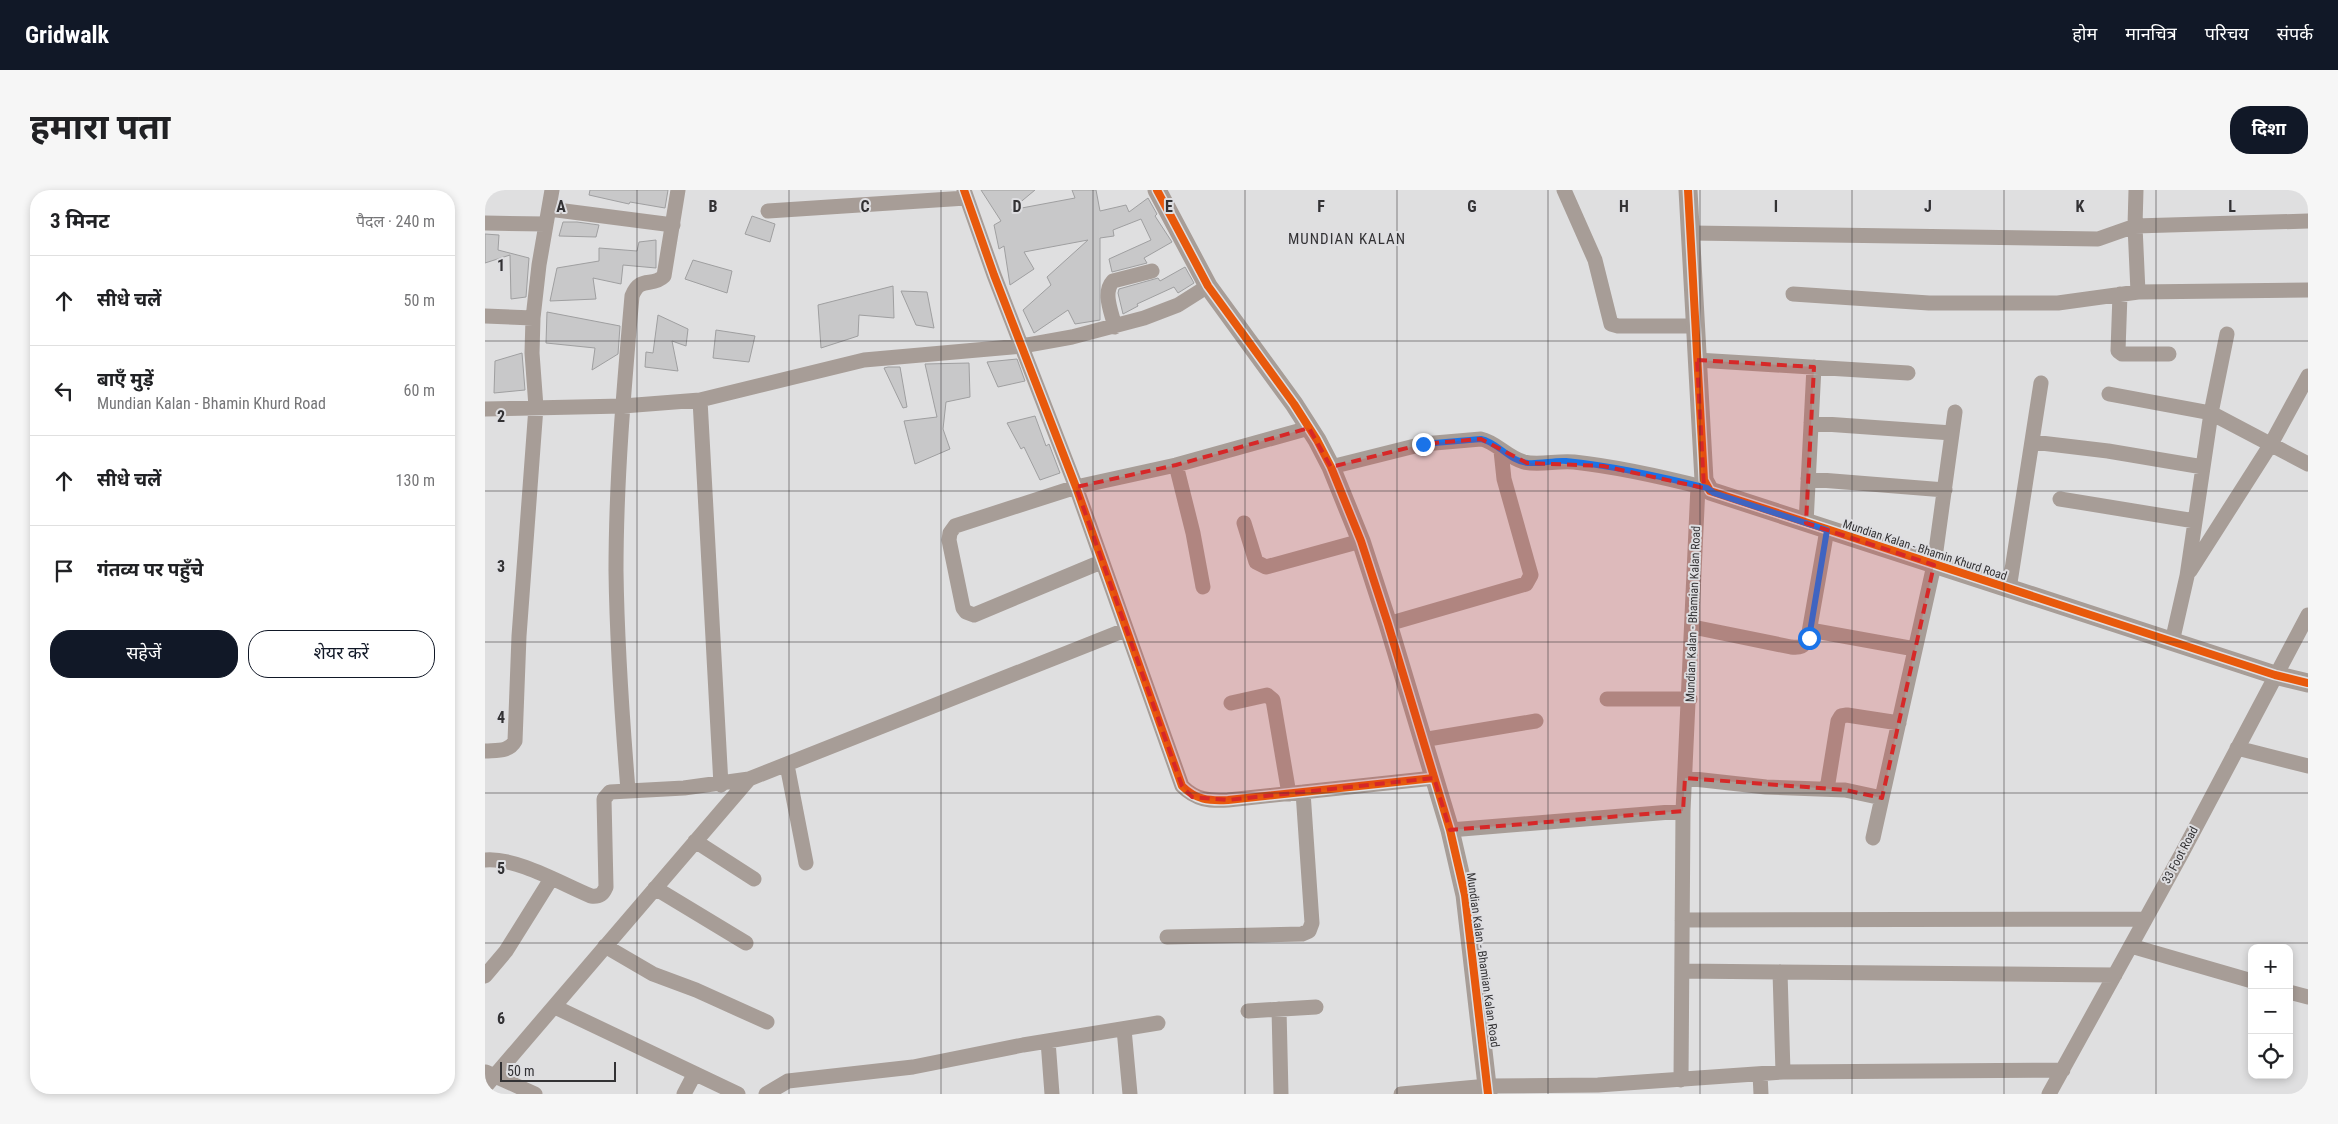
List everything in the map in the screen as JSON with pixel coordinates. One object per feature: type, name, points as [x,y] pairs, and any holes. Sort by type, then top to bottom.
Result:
[{"type":"street","points":[[485,751],[507,750],[512,747],[515,741],[519,636],[535,407],[532,353],[533,318],[552,190]]},
{"type":"street","points":[[628,790],[620,682],[616,570],[619,468],[631,296],[635,287],[641,283],[659,281],[664,276],[678,190]]},
{"type":"street","name":"Mundian Kalan - Bhamian Kalan Road","points":[[1157,190],[1208,286],[1309,428],[1331,467],[1361,541],[1450,830],[1465,895],[1488,1090]]},
{"type":"street","points":[[1564,190],[1595,260],[1611,324],[1618,326],[1695,326]]},
{"type":"street","points":[[1331,467],[1423,444],[1481,439],[1510,457],[1527,463],[1564,461],[1603,466],[1702,487],[1704,480],[1688,190]]},
{"type":"street","points":[[2136,190],[2135,226],[2138,292]]},
{"type":"street","points":[[768,211],[965,194],[1076,486],[1101,562],[1181,786],[1192,797],[1209,801],[1434,778]]},
{"type":"street","points":[[485,223],[547,217],[673,225]]},
{"type":"street","points":[[1691,232],[2098,239],[2135,226],[2308,221]]},
{"type":"street","points":[[1115,327],[1107,294],[1109,286],[1113,281],[1152,271]]},
{"type":"street","points":[[485,409],[623,406],[700,400],[864,360],[1022,346],[1115,327],[1178,305],[1208,286]]},
{"type":"street","points":[[1793,294],[1929,303],[2059,304],[2138,292],[2308,290]]},
{"type":"street","points":[[2120,294],[2118,351],[2122,354],[2169,354]]},
{"type":"street","points":[[485,316],[533,318]]},
{"type":"street","points":[[2172,642],[2187,576],[2211,413],[2227,334]]},
{"type":"street","points":[[1697,360],[1908,373]]},
{"type":"street","points":[[1806,523],[1815,367]]},
{"type":"street","points":[[2187,576],[2271,444],[2308,376]]},
{"type":"street","points":[[2009,589],[2041,383]]},
{"type":"street","points":[[2109,394],[2211,413],[2308,464]]},
{"type":"street","points":[[700,400],[721,785]]},
{"type":"street","points":[[1873,838],[1934,565],[1955,412]]},
{"type":"street","points":[[1811,423],[1952,433]]},
{"type":"street","points":[[1101,562],[973,615],[965,612],[963,608],[949,540],[950,533],[955,526],[1076,486],[1176,465],[1309,428]]},
{"type":"street","points":[[2032,442],[2108,451],[2203,467]]},
{"type":"street","points":[[1388,624],[1526,584],[1530,580],[1531,575],[1504,480],[1501,451]]},
{"type":"street","points":[[1176,465],[1193,533],[1203,587]]},
{"type":"street","points":[[1808,479],[1945,490]]},
{"type":"street","name":"Mundian Kalan - Bhamian Kalan Road","points":[[1681,1080],[1683,811],[1702,487]]},
{"type":"street","name":"Mundian Kalan - Bhamin Khurd Road","points":[[1702,487],[1714,493],[2172,642],[2275,675],[2308,683]]},
{"type":"street","points":[[2059,498],[2195,521]]},
{"type":"street","points":[[1244,523],[1256,562],[1266,567],[1361,541]]},
{"type":"street","points":[[1693,628],[1800,648],[1805,644],[1810,630],[1827,530]]},
{"type":"street","name":"33 Foot Road","points":[[2049,1094],[2131,946],[2308,615]]},
{"type":"street","points":[[485,860],[506,862],[591,896],[598,896],[603,893],[606,887],[604,799],[610,792],[721,785],[749,780],[1125,630]]},
{"type":"street","points":[[1810,630],[1915,649]]},
{"type":"street","points":[[1167,936],[1302,934],[1309,931],[1312,923],[1296,793],[1273,700],[1267,695],[1231,703]]},
{"type":"street","points":[[1607,699],[1690,699]]},
{"type":"street","points":[[1827,789],[1838,721],[1841,716],[1847,715],[1899,723]]},
{"type":"street","points":[[1422,740],[1536,721]]},
{"type":"street","points":[[2237,748],[2308,766]]},
{"type":"street","points":[[787,765],[807,863]]},
{"type":"street","points":[[1685,778],[1765,786],[1845,790],[1882,798]]},
{"type":"street","points":[[535,1094],[488,1078],[555,1006],[749,780]]},
{"type":"street","points":[[1450,830],[1683,811]]},
{"type":"street","points":[[695,841],[754,878]]},
{"type":"street","points":[[485,976],[505,951],[551,879]]},
{"type":"street","points":[[655,888],[746,943]]},
{"type":"street","points":[[1682,920],[2145,919]]},
{"type":"street","points":[[605,946],[653,974],[696,990],[767,1022]]},
{"type":"street","points":[[2131,946],[2248,980]]},
{"type":"street","points":[[1682,971],[2115,975]]},
{"type":"street","points":[[1780,972],[1783,1072]]},
{"type":"street","points":[[2293,993],[2308,997]]},
{"type":"street","points":[[555,1006],[694,1075],[738,1094]]},
{"type":"street","points":[[1248,1011],[1316,1007]]},
{"type":"street","points":[[1279,1009],[1281,1094]]},
{"type":"street","points":[[766,1094],[788,1081],[913,1067],[1048,1041],[1158,1023]]},
{"type":"street","points":[[1124,1029],[1130,1094]]},
{"type":"street","points":[[1048,1041],[1052,1094]]},
{"type":"street","points":[[1401,1094],[1488,1090],[1599,1089],[1783,1072],[2063,1070]]},
{"type":"street","points":[[1760,1074],[1761,1094]]},
{"type":"street","points":[[684,1094],[694,1075]]},
{"type":"highlighted area","points":[[1697,360],[1814,367],[1806,523],[1934,565],[1882,798],[1845,790],[1685,778],[1683,811],[1450,830],[1434,778],[1228,800],[1192,797],[1182,786],[1076,487],[1176,465],[1309,428],[1331,467],[1423,444],[1481,439],[1527,463],[1603,466],[1704,488]]},
{"type":"building","points":[[590,190],[668,190],[665,208],[630,202],[629,204],[589,195]]},
{"type":"building","points":[[981,190],[1035,190],[1011,210],[1075,198],[1072,190],[1096,190],[1100,211],[1126,205],[1129,212],[1148,198],[1157,214],[1155,216],[1172,242],[1144,258],[1147,263],[1112,272],[1109,259],[1151,240],[1141,219],[1113,230],[1114,236],[1100,238],[1100,320],[1075,324],[1068,310],[1034,333],[1023,310],[1051,285],[1047,277],[1088,240],[1024,252],[1034,269],[1010,285],[1004,246],[999,249],[994,225],[1001,221]]},
{"type":"building","points":[[752,216],[775,224],[770,242],[745,234]]},
{"type":"building","points":[[563,222],[599,225],[596,237],[559,236]]},
{"type":"building","points":[[485,234],[499,235],[498,250],[529,258],[526,297],[511,299],[510,255],[485,263]]},
{"type":"building","points":[[656,240],[656,268],[623,265],[621,284],[593,278],[596,299],[550,301],[557,268],[599,261],[599,248],[637,251],[639,242]]},
{"type":"building","points":[[693,260],[732,271],[727,293],[685,279]]},
{"type":"building","points":[[1185,267],[1194,283],[1178,293],[1174,287],[1137,304],[1138,306],[1123,314],[1118,293],[1119,289],[1158,278],[1160,281]]},
{"type":"building","points":[[893,286],[894,318],[859,315],[858,336],[821,348],[818,305]]},
{"type":"building","points":[[901,291],[927,292],[934,328],[916,325]]},
{"type":"building","points":[[547,312],[620,326],[618,354],[592,370],[595,348],[546,343]]},
{"type":"building","points":[[658,315],[688,329],[686,346],[672,341],[678,371],[645,367],[646,352],[653,353]]},
{"type":"building","points":[[716,330],[755,336],[749,362],[713,358]]},
{"type":"building","points":[[522,353],[525,390],[494,393],[495,361]]},
{"type":"building","points":[[1017,359],[1025,381],[998,387],[987,362]]},
{"type":"building","points":[[969,363],[970,397],[946,402],[943,429],[950,449],[915,464],[904,421],[937,417],[925,364]]},
{"type":"building","points":[[900,367],[907,407],[903,408],[884,368]]},
{"type":"building","points":[[1035,416],[1046,446],[1049,444],[1060,473],[1040,480],[1024,447],[1021,449],[1007,423]]},
{"type":"cycle path","points":[[964,190],[994,275],[1076,487],[1182,786],[1198,797],[1209,800],[1228,800],[1434,778]]},
{"type":"cycle path","points":[[1157,190],[1208,286],[1294,404],[1317,440],[1331,467],[1361,541],[1450,830],[1465,895],[1488,1094]]},
{"type":"cycle path","points":[[1688,190],[1704,480],[1710,491],[2275,675],[2308,683]]},
{"type":"district","name":"MUNDIAN KALAN","points":[[1347,239]]},
{"type":"route","points":[[1423,444],[1481,439],[1492,444],[1510,457],[1527,463],[1564,461],[1645,473],[1707,488],[1714,493],[1827,530],[1809,638]]}]
